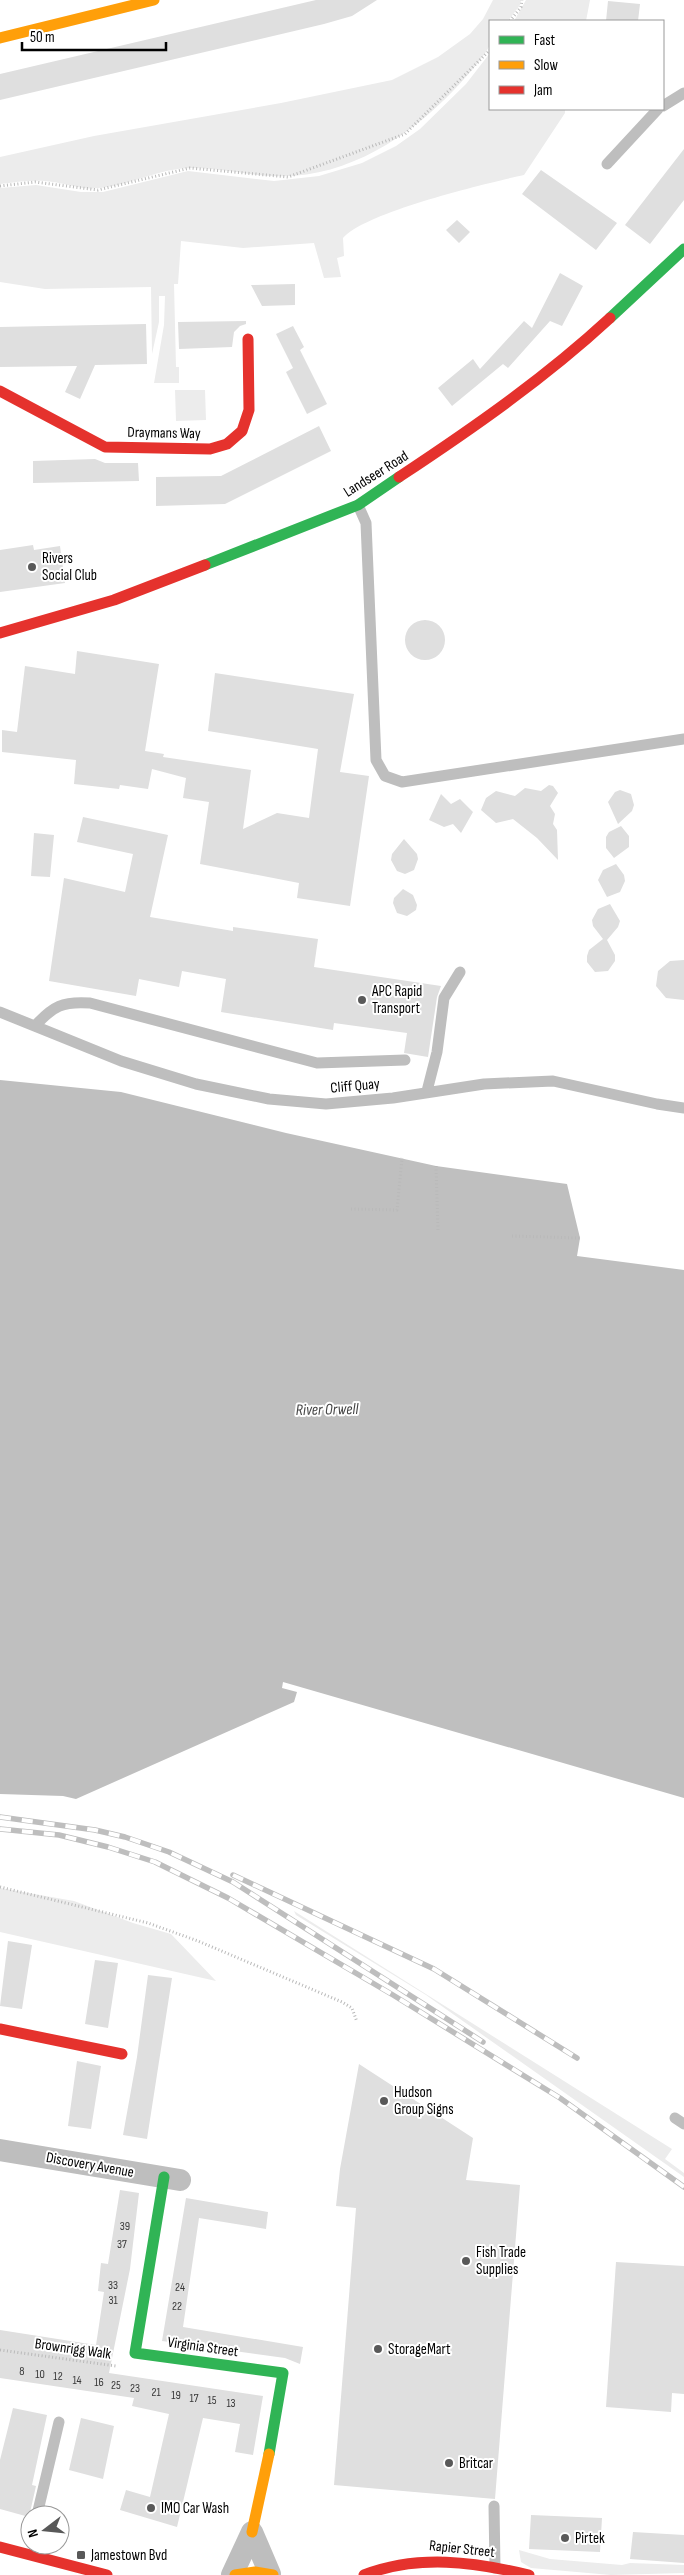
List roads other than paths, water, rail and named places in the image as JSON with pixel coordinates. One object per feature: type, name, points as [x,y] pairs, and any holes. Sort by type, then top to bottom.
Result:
[{"type":"street","points":[[0,38],[154,0]]},
{"type":"street","name":"Landseer Road","points":[[0,633],[114,600],[358,505],[482,422],[563,359],[684,249]]},
{"type":"street","name":"Draymans Way","points":[[0,392],[105,447],[210,449],[227,444],[242,431],[249,410],[248,339]]},
{"type":"street","points":[[0,2029],[122,2054]]},
{"type":"street","name":"Discovery Avenue","points":[[0,2150],[172,2178]]},
{"type":"street","name":"Virginia Street","points":[[172,2178],[135,2353],[283,2373],[268,2459],[252,2532]]},
{"type":"street","points":[[252,2532],[272,2575]]},
{"type":"street","points":[[234,2575],[252,2532]]},
{"type":"street","points":[[0,2547],[20,2551]]},
{"type":"street","points":[[34,2555],[106,2575]]},
{"type":"street","name":"Rapier Street","points":[[364,2575],[380,2567],[421,2560],[495,2568],[529,2575]]},
{"type":"street","points":[[234,2575],[255,2572],[272,2575]]},
{"type":"lane","points":[[664,105],[684,93]]},
{"type":"lane","points":[[607,164],[657,110]]},
{"type":"lane","points":[[358,505],[366,523],[376,760],[385,776],[402,782],[684,739]]},
{"type":"lane","points":[[426,1091],[437,1052],[444,998],[460,972]]},
{"type":"lane","name":"Cliff Quay","points":[[35,1026],[48,1011],[70,1001],[90,1002],[317,1063],[405,1060]]},
{"type":"lane","name":"Cliff Quay","points":[[0,1012],[121,1061],[196,1084],[269,1099],[326,1104],[392,1098],[426,1091],[484,1084],[553,1081],[657,1104],[684,1108]]},
{"type":"lane","points":[[38,2505],[59,2422]]},
{"type":"lane","points":[[494,2506],[495,2568]]},
{"type":"water","name":"River Orwell","points":[[0,1080],[121,1092],[286,1133],[436,1166],[567,1184],[580,1238],[577,1256],[684,1270],[684,1798],[283,1682],[282,1688],[297,1692],[294,1702],[76,1799],[63,1796],[0,1794]]},
{"type":"railway","points":[[0,1817],[95,1830],[125,1837],[169,1852],[233,1882],[483,2042]]},
{"type":"railway","points":[[0,1829],[59,1835],[108,1847],[155,1862],[228,1898],[393,1995],[560,2098],[684,2187]]},
{"type":"railway","points":[[233,1875],[434,1969],[577,2058]]},
{"type":"place","name":"Rivers Social Club","points":[[32,567]]},
{"type":"place","name":"APC Rapid Transport","points":[[362,1000]]},
{"type":"place","name":"Hudson Group Signs","points":[[384,2101]]},
{"type":"place","name":"Fish Trade Supplies","points":[[466,2261]]},
{"type":"place","name":"StorageMart","points":[[378,2349]]},
{"type":"place","name":"Britcar","points":[[449,2463]]},
{"type":"place","name":"IMO Car Wash","points":[[151,2508]]},
{"type":"place","name":"Pirtek","points":[[565,2538]]},
{"type":"place","name":"Jamestown Bvd","points":[[81,2555]]}]
